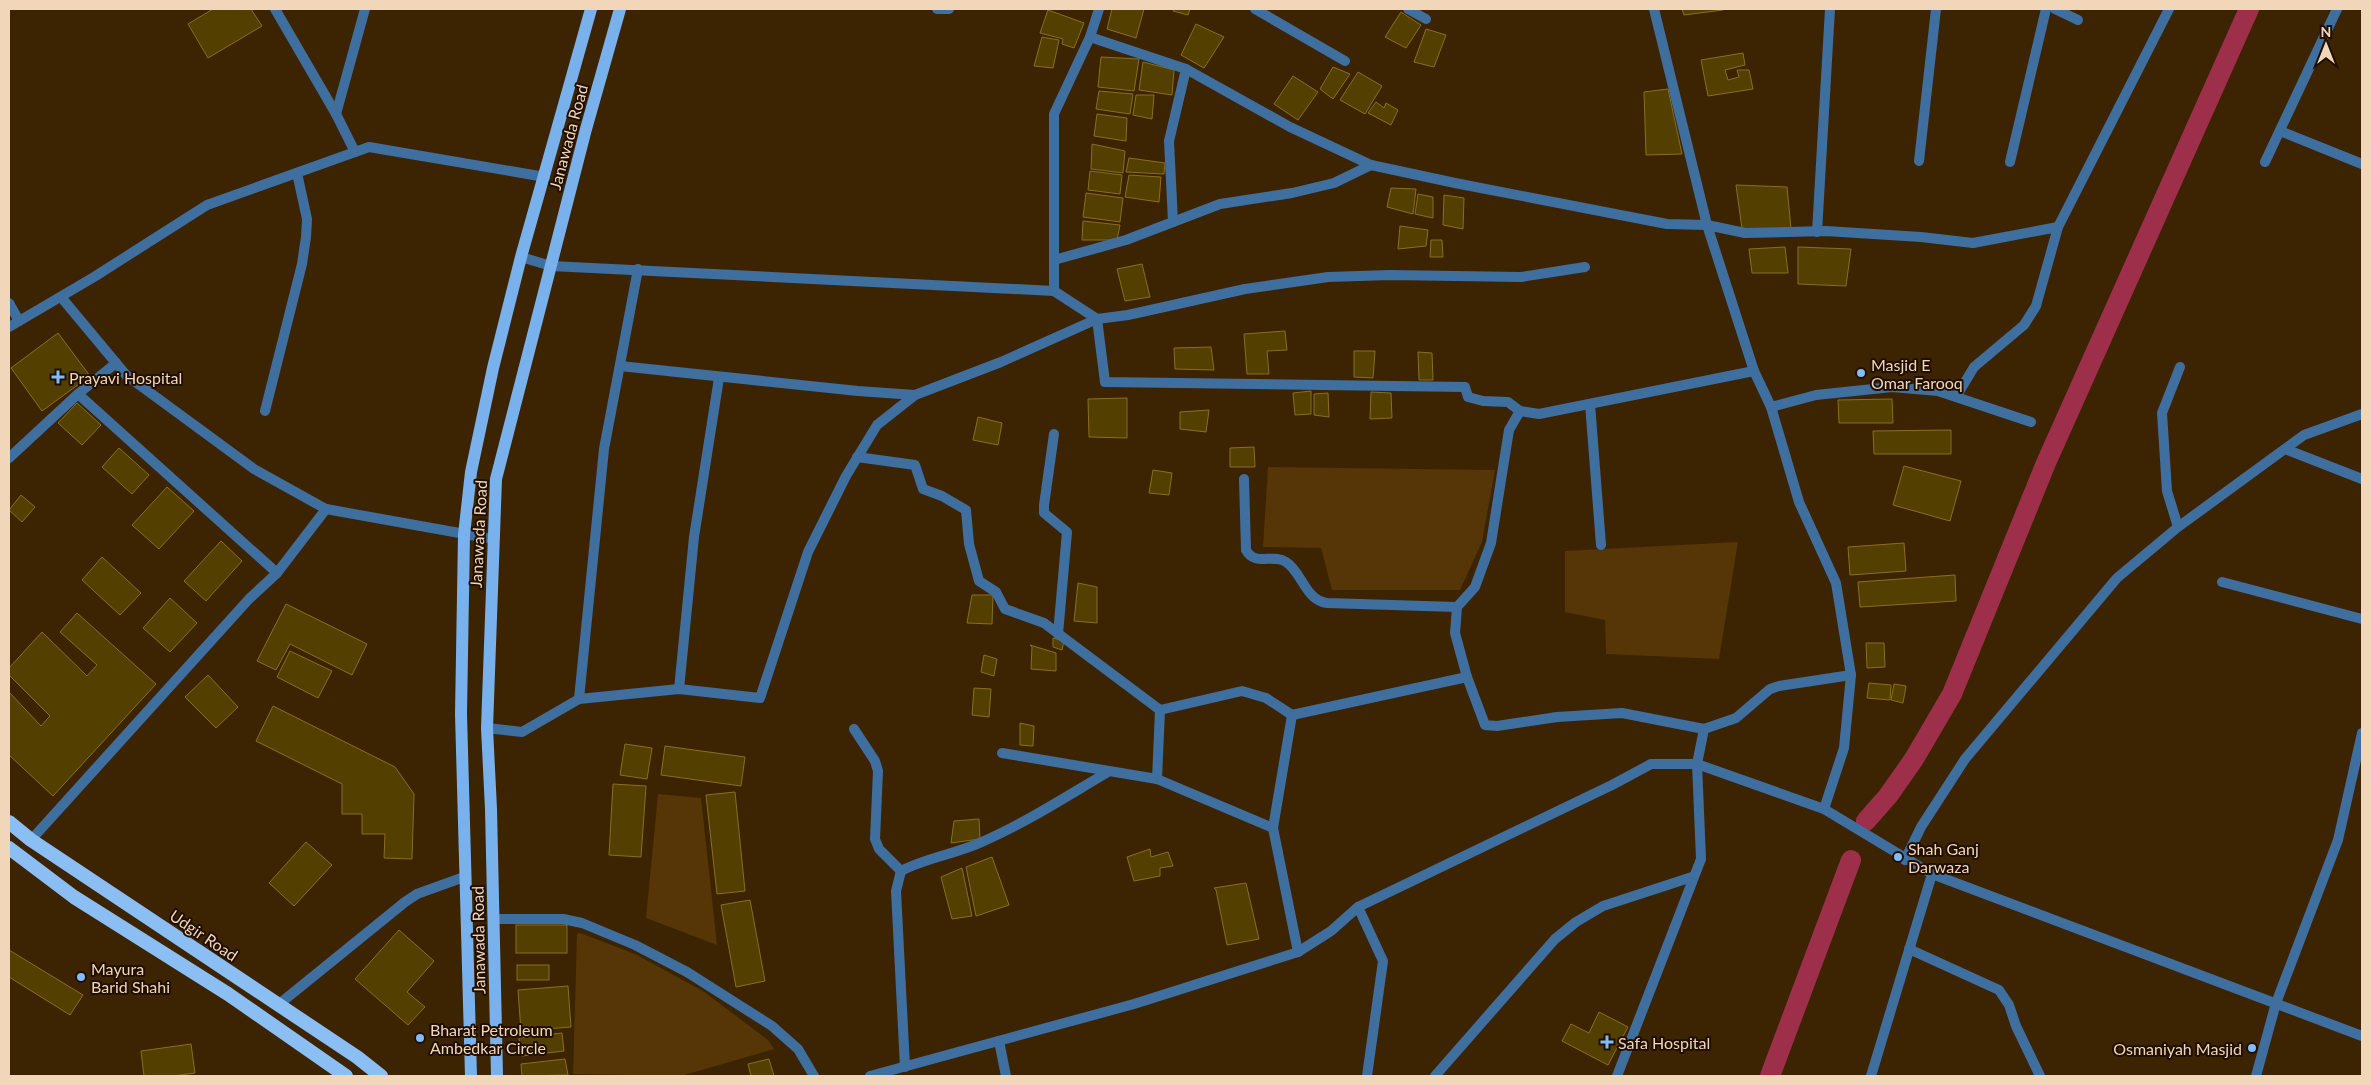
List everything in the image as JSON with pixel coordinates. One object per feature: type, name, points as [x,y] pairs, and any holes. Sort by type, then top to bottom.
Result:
[{"type":"highway","name":"Udgir Road","points":[[9,822],[31,840],[357,1058],[381,1076]]},
{"type":"highway","points":[[9,848],[74,897],[228,994],[346,1076]]},
{"type":"main road","name":"Janawada Road","points":[[471,1076],[464,877],[462,714],[464,535],[471,472],[493,368],[521,257],[591,9]]},
{"type":"main road","name":"Janawada Road","points":[[497,1076],[494,919],[487,728],[496,479],[586,129],[620,9]]},
{"type":"street","points":[[275,9],[336,114],[354,152]]},
{"type":"street","points":[[336,114],[365,9]]},
{"type":"street","points":[[937,9],[949,9]]},
{"type":"street","points":[[1054,291],[1054,114],[1090,37],[1099,9]]},
{"type":"street","points":[[1254,9],[1345,61]]},
{"type":"street","points":[[1408,9],[1426,19]]},
{"type":"street","points":[[1654,9],[1707,225],[1754,371],[1771,408],[1799,502],[1836,583],[1851,675],[1844,748],[1824,809]]},
{"type":"street","points":[[1817,232],[1830,9]]},
{"type":"street","points":[[1919,162],[1936,9]]},
{"type":"street","points":[[2010,162],[2046,9]]},
{"type":"street","points":[[2055,9],[2078,20]]},
{"type":"street","points":[[1956,397],[1974,366],[2024,325],[2030,317],[2036,306],[2058,227],[2169,9]]},
{"type":"street","points":[[2265,162],[2336,9]]},
{"type":"street","points":[[1090,37],[1186,69],[1290,127],[1371,165],[1667,224],[1707,225],[1745,233],[1817,232],[1922,237],[1973,243],[2058,227]]},
{"type":"street","points":[[1173,222],[1168,141],[1186,69]]},
{"type":"street","points":[[2280,131],[2362,164]]},
{"type":"street","points":[[9,328],[207,205],[369,147],[545,177]]},
{"type":"street","points":[[1054,260],[1126,240],[1220,204],[1292,193],[1334,183],[1371,165]]},
{"type":"street","points":[[265,411],[302,264],[306,238],[307,219],[297,173]]},
{"type":"street","points":[[521,257],[551,266],[1054,291],[1097,319],[1105,382],[1465,386],[1468,398],[1508,402],[1520,411],[1539,414],[1754,371]]},
{"type":"street","points":[[487,728],[522,732],[579,699],[679,688],[760,698],[808,552],[857,457],[877,425],[916,395],[1001,362],[1097,319],[1128,315],[1245,289],[1328,277],[1390,275],[1521,277],[1585,267]]},
{"type":"street","points":[[579,699],[604,449],[638,269]]},
{"type":"street","points":[[61,297],[126,375],[254,469],[326,508],[493,540]]},
{"type":"street","points":[[9,303],[19,322]]},
{"type":"street","points":[[9,458],[78,394],[116,363]]},
{"type":"street","points":[[620,366],[719,378],[916,395]]},
{"type":"street","points":[[2178,526],[2167,492],[2162,413],[2180,366]]},
{"type":"street","points":[[679,688],[694,537],[719,378]]},
{"type":"street","points":[[1771,408],[1816,395],[1892,388],[1938,391],[2031,422]]},
{"type":"street","points":[[78,394],[277,573]]},
{"type":"street","points":[[1590,404],[1601,545]]},
{"type":"street","points":[[1520,411],[1509,430],[1491,543],[1475,587],[1457,607],[1455,633],[1466,677],[1485,724],[1497,726],[1557,716],[1622,713],[1704,729],[1736,718],[1770,690],[1779,686],[1851,675]]},
{"type":"street","points":[[1905,860],[1921,827],[1965,759],[2118,578],[2178,526],[2304,435],[2362,414]]},
{"type":"street","points":[[1054,434],[1044,513],[1067,532],[1058,634]]},
{"type":"street","points":[[2285,449],[2362,479]]},
{"type":"street","points":[[857,457],[916,465],[923,489],[942,496],[966,510],[969,544],[979,581],[996,592],[1005,609],[1044,624],[1160,710],[1242,691],[1266,698],[1292,715],[1466,677]]},
{"type":"street","points":[[1244,479],[1246,550],[1250,556],[1256,559],[1279,559],[1286,562],[1315,598],[1327,602],[1457,607]]},
{"type":"street","points":[[31,840],[249,599],[277,573],[326,508]]},
{"type":"street","points":[[2222,582],[2362,619]]},
{"type":"street","points":[[1157,779],[1160,710]]},
{"type":"street","points":[[1292,715],[1273,828],[1298,952]]},
{"type":"street","points":[[854,729],[875,761],[878,771],[875,839],[879,849],[901,871]]},
{"type":"street","points":[[1617,1076],[1692,876],[1701,859],[1697,764],[1704,729]]},
{"type":"street","points":[[2256,1076],[2276,1003],[2338,840],[2362,734]]},
{"type":"street","points":[[1002,753],[1157,779],[1273,828]]},
{"type":"street","points":[[870,1076],[1134,1004],[1298,952],[1331,931],[1358,907],[1612,785],[1651,764],[1697,764],[1824,809],[1905,860],[1932,874],[2362,1036]]},
{"type":"street","points":[[905,1067],[896,891],[901,871],[914,864],[983,842],[1052,806],[1108,772]]},
{"type":"street","points":[[1871,1076],[1932,874]]},
{"type":"street","points":[[1435,1076],[1555,939],[1576,922],[1603,906],[1692,876]]},
{"type":"street","points":[[278,1005],[405,902],[417,894],[464,877]]},
{"type":"street","points":[[1358,907],[1383,960],[1366,1076]]},
{"type":"street","points":[[494,919],[563,919],[582,922],[635,945],[687,972],[772,1026],[798,1049],[814,1076]]},
{"type":"street","points":[[1909,949],[1998,990],[2009,1005],[2016,1026],[2040,1076]]},
{"type":"street","points":[[999,1041],[1006,1076]]},
{"type":"shaded area","points":[[1268,467],[1495,470],[1482,542],[1460,590],[1332,590],[1321,548],[1263,547]]},
{"type":"shaded area","points":[[1738,542],[1719,659],[1606,654],[1605,620],[1565,612],[1565,551]]},
{"type":"shaded area","points":[[658,794],[701,798],[717,945],[646,918]]},
{"type":"shaded area","points":[[580,933],[635,954],[703,991],[768,1040],[774,1049],[681,1076],[573,1074],[577,934]]},
{"type":"building","points":[[213,9],[251,9],[262,26],[208,58],[188,24]]},
{"type":"building","points":[[1112,9],[1144,9],[1136,38],[1107,29]]},
{"type":"building","points":[[1174,9],[1190,9],[1188,15],[1173,11]]},
{"type":"building","points":[[1682,9],[1723,9],[1723,10],[1684,15]]},
{"type":"building","points":[[1048,10],[1084,23],[1074,48],[1062,44],[1063,39],[1040,33]]},
{"type":"building","points":[[1401,12],[1421,25],[1406,48],[1385,37]]},
{"type":"building","points":[[1196,24],[1224,37],[1204,68],[1181,55]]},
{"type":"building","points":[[1426,29],[1446,35],[1434,67],[1414,62]]},
{"type":"building","points":[[1042,37],[1059,40],[1053,68],[1034,66]]},
{"type":"building","points":[[1743,53],[1745,65],[1725,70],[1728,80],[1739,77],[1737,70],[1749,70],[1753,89],[1708,96],[1701,60]]},
{"type":"building","points":[[1101,57],[1139,59],[1134,91],[1098,87]]},
{"type":"building","points":[[1143,62],[1174,70],[1172,95],[1139,90]]},
{"type":"building","points":[[1333,67],[1350,74],[1333,99],[1320,89]]},
{"type":"building","points":[[1358,72],[1382,86],[1365,114],[1340,100]]},
{"type":"building","points":[[1293,76],[1318,92],[1298,120],[1274,104]]},
{"type":"building","points":[[1668,89],[1682,154],[1646,155],[1644,92]]},
{"type":"building","points":[[1099,91],[1133,94],[1130,114],[1096,109]]},
{"type":"building","points":[[1136,95],[1154,95],[1152,119],[1133,115]]},
{"type":"building","points":[[1376,102],[1384,108],[1386,103],[1398,110],[1391,125],[1368,113]]},
{"type":"building","points":[[1097,114],[1127,118],[1126,141],[1094,136]]},
{"type":"building","points":[[1092,144],[1125,151],[1123,173],[1091,169]]},
{"type":"building","points":[[1129,158],[1165,163],[1164,174],[1126,172]]},
{"type":"building","points":[[1090,171],[1122,175],[1120,194],[1088,190]]},
{"type":"building","points":[[1129,175],[1161,177],[1159,202],[1125,197]]},
{"type":"building","points":[[1736,185],[1787,187],[1791,229],[1742,229]]},
{"type":"building","points":[[1391,188],[1416,189],[1413,214],[1387,207]]},
{"type":"building","points":[[1086,193],[1123,198],[1120,222],[1083,217]]},
{"type":"building","points":[[1418,194],[1433,197],[1433,218],[1415,214]]},
{"type":"building","points":[[1444,195],[1464,198],[1463,229],[1443,225]]},
{"type":"building","points":[[1083,221],[1120,225],[1117,240],[1082,240]]},
{"type":"building","points":[[1400,226],[1428,230],[1426,246],[1398,249]]},
{"type":"building","points":[[1431,240],[1442,240],[1443,257],[1430,257]]},
{"type":"building","points":[[1785,247],[1788,273],[1752,273],[1749,249]]},
{"type":"building","points":[[1798,247],[1851,249],[1846,286],[1798,284]]},
{"type":"building","points":[[1142,264],[1150,297],[1125,301],[1117,269]]},
{"type":"building","points":[[1285,331],[1287,350],[1267,351],[1269,374],[1247,374],[1244,334]]},
{"type":"building","points":[[58,333],[90,376],[42,411],[11,368]]},
{"type":"building","points":[[1211,347],[1214,370],[1175,369],[1174,348]]},
{"type":"building","points":[[1354,351],[1375,351],[1373,378],[1354,377]]},
{"type":"building","points":[[1418,352],[1432,353],[1433,380],[1419,380]]},
{"type":"building","points":[[1311,391],[1311,414],[1295,415],[1293,393]]},
{"type":"building","points":[[1371,392],[1391,393],[1392,418],[1370,419]]},
{"type":"building","points":[[1328,393],[1329,417],[1314,415],[1314,394]]},
{"type":"building","points":[[1127,398],[1127,438],[1089,437],[1088,399]]},
{"type":"building","points":[[1892,399],[1893,423],[1839,423],[1838,400]]},
{"type":"building","points":[[77,403],[101,425],[82,445],[58,423]]},
{"type":"building","points":[[1209,410],[1206,432],[1180,429],[1180,412]]},
{"type":"building","points":[[978,417],[1002,423],[998,445],[973,440]]},
{"type":"building","points":[[1951,430],[1951,454],[1874,454],[1873,431]]},
{"type":"building","points":[[1254,447],[1255,467],[1230,467],[1230,448]]},
{"type":"building","points":[[119,448],[149,475],[132,494],[102,467]]},
{"type":"building","points":[[1904,466],[1961,481],[1950,521],[1893,505]]},
{"type":"building","points":[[1153,470],[1172,473],[1169,495],[1149,493]]},
{"type":"building","points":[[167,487],[194,511],[159,549],[132,525]]},
{"type":"building","points":[[21,495],[35,507],[22,522],[9,510]]},
{"type":"building","points":[[221,541],[242,561],[206,601],[184,581]]},
{"type":"building","points":[[1904,543],[1906,571],[1850,575],[1848,547]]},
{"type":"building","points":[[102,557],[141,593],[120,615],[82,580]]},
{"type":"building","points":[[1955,575],[1956,601],[1860,607],[1858,582]]},
{"type":"building","points":[[1078,583],[1097,587],[1097,623],[1074,621]]},
{"type":"building","points":[[972,595],[993,595],[992,624],[967,623]]},
{"type":"building","points":[[170,598],[197,623],[170,652],[143,628]]},
{"type":"building","points":[[286,604],[367,644],[352,675],[290,644],[276,670],[257,661]]},
{"type":"building","points":[[77,613],[156,684],[53,796],[9,755],[9,692],[41,726],[50,716],[9,675],[9,668],[42,632],[87,676],[97,665],[60,632]]},
{"type":"building","points":[[1053,638],[1064,641],[1062,650],[1053,647]]},
{"type":"building","points":[[1866,643],[1884,643],[1885,667],[1867,668]]},
{"type":"building","points":[[1030,645],[1056,653],[1056,671],[1031,669],[1032,647]]},
{"type":"building","points":[[290,651],[332,671],[318,698],[277,677]]},
{"type":"building","points":[[984,655],[997,659],[994,676],[981,672]]},
{"type":"building","points":[[208,675],[238,707],[216,728],[185,697]]},
{"type":"building","points":[[1869,683],[1891,685],[1890,700],[1867,698]]},
{"type":"building","points":[[1894,684],[1906,686],[1903,703],[1891,700]]},
{"type":"building","points":[[974,688],[991,689],[989,717],[972,715]]},
{"type":"building","points":[[273,706],[395,767],[414,794],[412,859],[384,858],[385,834],[362,834],[362,814],[342,814],[342,784],[256,741]]},
{"type":"building","points":[[1020,723],[1034,726],[1033,746],[1020,745]]},
{"type":"building","points":[[625,744],[652,748],[647,779],[620,775]]},
{"type":"building","points":[[665,746],[745,757],[741,786],[661,775]]},
{"type":"building","points":[[613,784],[646,786],[641,857],[609,855]]},
{"type":"building","points":[[735,792],[745,891],[717,894],[706,795]]},
{"type":"building","points":[[979,819],[980,839],[951,843],[954,821]]},
{"type":"building","points":[[306,842],[332,865],[294,906],[269,883]]},
{"type":"building","points":[[1150,849],[1151,857],[1168,852],[1173,866],[1160,868],[1160,876],[1134,881],[1127,857]]},
{"type":"building","points":[[992,857],[1009,905],[976,916],[966,867]]},
{"type":"building","points":[[962,868],[972,916],[952,919],[941,877]]},
{"type":"building","points":[[1246,883],[1259,939],[1227,945],[1216,890],[1214,888]]},
{"type":"building","points":[[750,900],[765,981],[736,987],[721,905]]},
{"type":"building","points":[[516,925],[567,925],[567,953],[516,953]]},
{"type":"building","points":[[399,930],[434,961],[407,992],[425,1007],[408,1025],[355,979]]},
{"type":"building","points":[[9,950],[83,995],[70,1015],[9,977]]},
{"type":"building","points":[[517,965],[549,965],[549,980],[517,980]]},
{"type":"building","points":[[568,986],[571,1027],[521,1031],[518,990]]},
{"type":"building","points":[[1599,1012],[1628,1027],[1608,1065],[1562,1041],[1571,1024],[1589,1033]]},
{"type":"building","points":[[562,1033],[564,1051],[522,1056],[519,1038]]},
{"type":"building","points":[[191,1044],[195,1073],[173,1076],[144,1076],[141,1051]]},
{"type":"building","points":[[565,1059],[568,1075],[522,1076],[521,1064]]},
{"type":"building","points":[[769,1059],[774,1076],[751,1076],[748,1064]]},
{"type":"waterway","points":[[1866,821],[1888,796],[1914,759],[1952,694],[2046,463],[2249,9]]},
{"type":"waterway","points":[[1770,1076],[1851,860]]},
{"type":"place","name":"Masjid E Omar Farooq","points":[[1861,373]]},
{"type":"place","name":"Prayavi Hospital","points":[[58,377]]},
{"type":"place","name":"Shah Ganj Darwaza","points":[[1898,857]]},
{"type":"place","name":"Mayura Barid Shahi","points":[[81,977]]},
{"type":"place","name":"Bharat Petroleum Ambedkar Circle","points":[[420,1038]]},
{"type":"place","name":"Safa Hospital","points":[[1607,1042]]},
{"type":"place","name":"Osmaniyah Masjid","points":[[2252,1048]]}]
